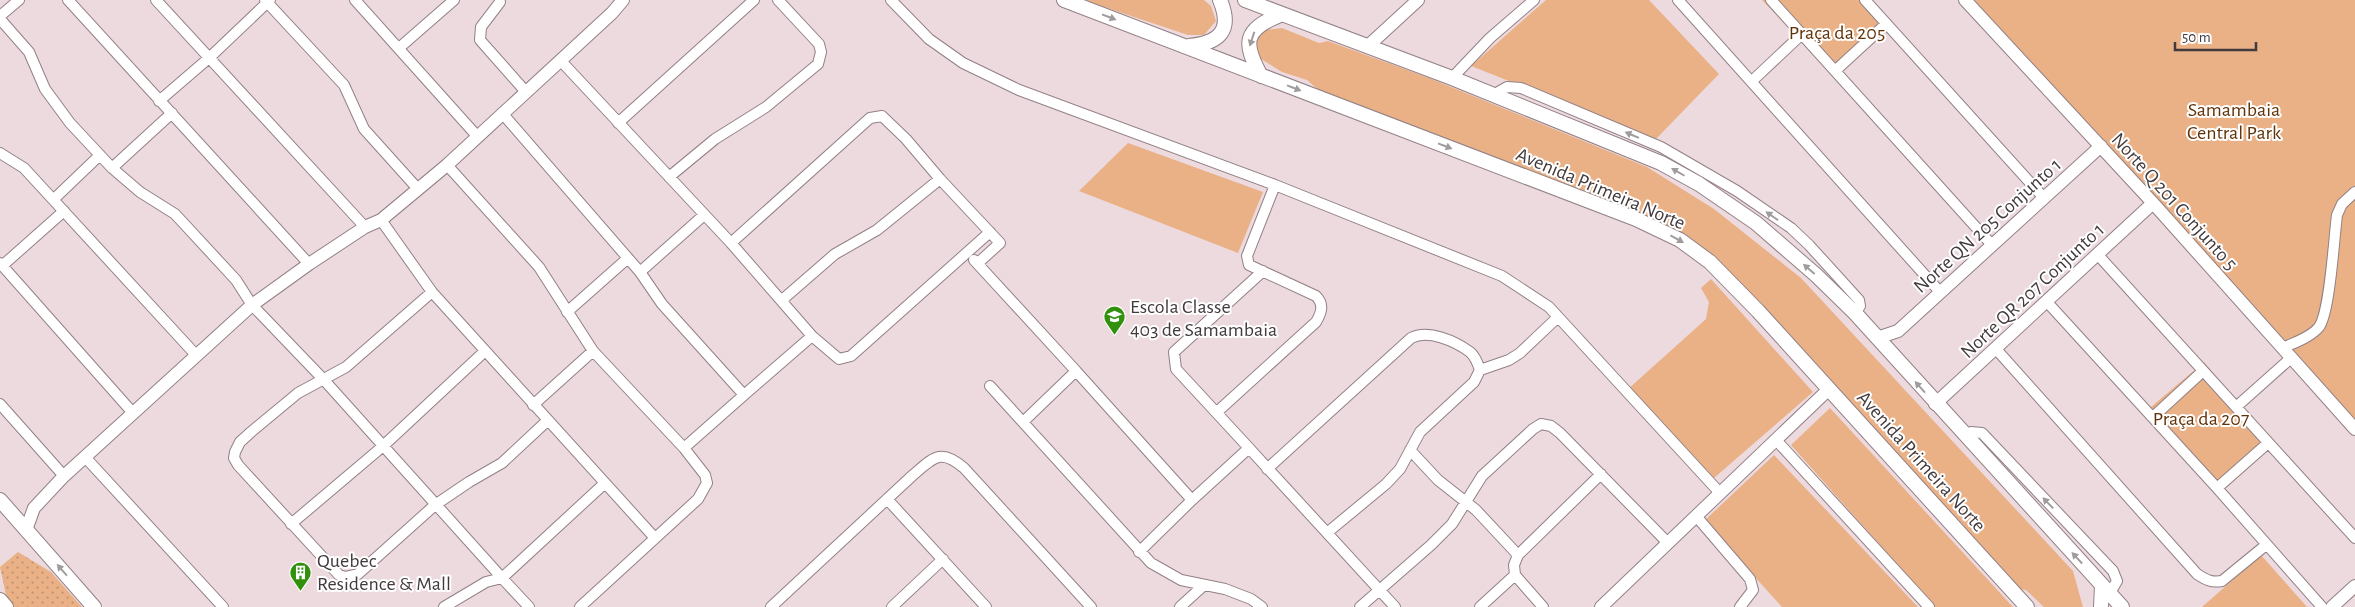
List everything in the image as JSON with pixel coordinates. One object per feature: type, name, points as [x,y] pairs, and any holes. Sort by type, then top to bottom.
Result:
[{"type":"main road","name":"Avenida Primeira Norte","points":[[1064,0],[1636,219],[1680,240],[1710,262],[2028,607]]},
{"type":"main road","points":[[1185,46],[1214,41],[1220,34],[1225,19],[1220,0]]},
{"type":"main road","name":"Avenida Primeira Norte","points":[[1245,0],[1280,15],[1452,78],[1661,162],[1699,184],[1756,223],[1816,274],[1855,313],[1935,404],[2122,607]]},
{"type":"main road","points":[[1261,76],[1250,57],[1249,46],[1252,35],[1259,25],[1280,15]]},
{"type":"main road","points":[[0,500],[94,607]]},
{"type":"main road","points":[[2101,607],[2106,589]]},
{"type":"main road","points":[[0,600],[6,607]]},
{"type":"street","points":[[19,0],[0,17],[29,52],[45,89],[56,106],[112,168],[140,192],[175,214],[236,280],[252,305],[324,380],[382,447],[529,607]]},
{"type":"street","points":[[68,0],[309,264]]},
{"type":"street","points":[[156,0],[365,228]]},
{"type":"street","points":[[355,0],[477,136]]},
{"type":"street","points":[[399,48],[454,0]]},
{"type":"street","points":[[26,530],[34,508],[64,476],[252,305],[309,264],[365,228],[381,220],[447,165],[561,61],[623,0]]},
{"type":"street","points":[[618,123],[754,0]]},
{"type":"street","points":[[669,177],[715,139],[766,106],[818,64],[821,52],[819,44],[778,0]]},
{"type":"street","points":[[892,0],[929,39],[963,63],[990,77],[1019,90],[1275,185],[1502,276],[1535,296],[1558,317],[1720,493]]},
{"type":"street","points":[[1368,46],[1418,0]]},
{"type":"street","points":[[1452,78],[1490,38],[1534,0]]},
{"type":"street","points":[[1678,0],[1940,292]]},
{"type":"street","points":[[1771,0],[1992,245]]},
{"type":"street","points":[[1865,0],[2044,198]]},
{"type":"street","name":"Norte Q 201 Conjunto 5","points":[[1965,0],[2154,203],[2355,429]]},
{"type":"street","points":[[159,101],[209,58],[267,1],[344,85],[364,129],[418,189]]},
{"type":"street","points":[[500,1],[481,27],[480,40],[526,92]]},
{"type":"street","points":[[1836,70],[1886,24]]},
{"type":"street","points":[[1752,81],[1802,34]]},
{"type":"street","points":[[561,61],[731,243],[812,336],[839,359],[851,356],[969,254],[990,232]]},
{"type":"street","points":[[112,168],[172,113]]},
{"type":"street","points":[[502,113],[640,272],[662,304],[744,395]]},
{"type":"street","points":[[731,243],[870,118],[876,115],[882,116],[888,121],[1000,243],[978,263]]},
{"type":"street","name":"Norte QN 205 Conjunto 1","points":[[1877,338],[1898,331],[2100,146]]},
{"type":"street","points":[[0,152],[24,168],[54,199],[196,355]]},
{"type":"street","points":[[54,199],[100,155]]},
{"type":"street","points":[[447,165],[539,267],[593,351],[684,448],[705,475],[707,483],[698,499],[654,537],[580,607]]},
{"type":"street","points":[[782,300],[835,254],[877,230],[940,178]]},
{"type":"street","points":[[1218,412],[1316,322],[1322,308],[1316,296],[1249,265],[1247,256],[1275,185]]},
{"type":"street","points":[[2282,348],[2298,342],[2319,326],[2327,305],[2337,215],[2342,204],[2355,192]]},
{"type":"street","name":"Norte QR 207 Conjunto 1","points":[[1935,404],[2154,203]]},
{"type":"street","points":[[64,210],[1,264],[134,413]]},
{"type":"street","points":[[640,272],[704,215]]},
{"type":"street","points":[[381,220],[432,292],[484,352],[654,537]]},
{"type":"street","points":[[969,254],[1192,500]]},
{"type":"street","points":[[2098,256],[2355,538]]},
{"type":"street","points":[[567,312],[628,258]]},
{"type":"street","points":[[1263,271],[1174,352],[1176,369],[1218,412],[1267,469],[1328,532],[1395,607]]},
{"type":"street","points":[[432,292],[346,367],[298,393],[240,442],[234,458],[238,466],[339,574],[352,577],[358,574],[435,505],[502,463],[547,421]]},
{"type":"street","points":[[2047,302],[2153,417],[2322,607]]},
{"type":"street","points":[[1328,532],[1386,484],[1400,469],[1420,432],[1474,382],[1480,370],[1509,360],[1520,353],[1558,317]]},
{"type":"street","points":[[1891,354],[1898,331]]},
{"type":"street","points":[[1267,469],[1411,338],[1420,334],[1438,337],[1471,353],[1480,370]]},
{"type":"street","points":[[684,448],[812,336]]},
{"type":"street","points":[[1996,349],[2197,574],[2210,581],[2222,581],[2266,545]]},
{"type":"street","points":[[533,405],[593,351]]},
{"type":"street","points":[[291,524],[382,447],[484,352]]},
{"type":"street","points":[[2236,407],[2291,358]]},
{"type":"street","points":[[1023,422],[1076,371]]},
{"type":"street","points":[[2153,417],[2203,371]]},
{"type":"street","points":[[990,386],[1139,552],[1165,572],[1181,580],[1203,586],[1226,589],[1262,607]]},
{"type":"street","points":[[1601,607],[1829,390]]},
{"type":"street","points":[[0,404],[64,476]]},
{"type":"street","points":[[1360,607],[1381,591],[1452,524],[1482,476],[1533,429],[1541,424],[1551,426],[1560,433],[1668,543]]},
{"type":"street","points":[[1776,440],[1929,607]]},
{"type":"street","points":[[2217,488],[2268,443]]},
{"type":"street","points":[[1139,552],[1249,448]]},
{"type":"street","points":[[1410,450],[1438,480],[1476,510],[1518,555]]},
{"type":"street","points":[[771,607],[928,462],[943,456],[950,457],[964,468],[984,493],[1027,535],[1091,607]]},
{"type":"street","points":[[85,457],[223,607]]},
{"type":"street","points":[[1543,607],[1515,575],[1514,565],[1518,555],[1601,474]]},
{"type":"street","points":[[444,607],[486,582],[502,578],[605,483]]},
{"type":"street","points":[[887,499],[986,607]]},
{"type":"street","points":[[13,515],[34,508]]},
{"type":"street","points":[[1696,516],[1750,579],[1753,590],[1740,607]]},
{"type":"street","points":[[892,607],[943,560]]},
{"type":"street","points":[[1480,607],[1515,575]]},
{"type":"street","points":[[1180,607],[1203,586]]},
{"type":"street","points":[[2332,607],[2355,586]]},
{"type":"green space","points":[[1083,0],[1204,0],[1211,6],[1216,21],[1204,35],[1188,35]]},
{"type":"green space","points":[[1546,0],[1649,0],[1719,74],[1656,139],[1471,66]]},
{"type":"green space","name":"Praça da 205","points":[[1762,0],[1872,0],[1895,25],[1836,76]]},
{"type":"green space","name":"Samambaia Central Park","points":[[1959,0],[2355,0],[2355,436]]},
{"type":"green space","points":[[1282,28],[1319,43],[1328,41],[1429,78],[1647,167],[1714,209],[1801,278],[2073,571],[2083,607],[2044,607],[2026,590],[2018,589],[1699,244],[1637,211],[1322,93],[1307,80],[1282,72],[1258,57],[1256,39],[1265,30]]},
{"type":"green space","points":[[1128,143],[1263,192],[1238,253],[1079,191]]},
{"type":"green space","points":[[1711,279],[1813,392],[1714,478],[1627,390],[1706,319],[1709,302],[1701,288]]},
{"type":"green space","name":"Praça da 207","points":[[2204,362],[2274,445],[2217,496],[2145,412]]},
{"type":"green space","points":[[1830,408],[2013,607],[1935,607],[1791,445]]},
{"type":"green space","points":[[1774,455],[1918,607],[1782,607],[1704,521]]},
{"type":"green space","points":[[18,552],[51,572],[82,607],[13,607],[7,600],[0,567]]},
{"type":"green space","points":[[2261,555],[2307,607],[2202,607]]},
{"type":"place","name":"Escola Classe 403 de Samambaia","points":[[1114,336]]},
{"type":"place","name":"Quebec Residence & Mall","points":[[301,591]]}]
